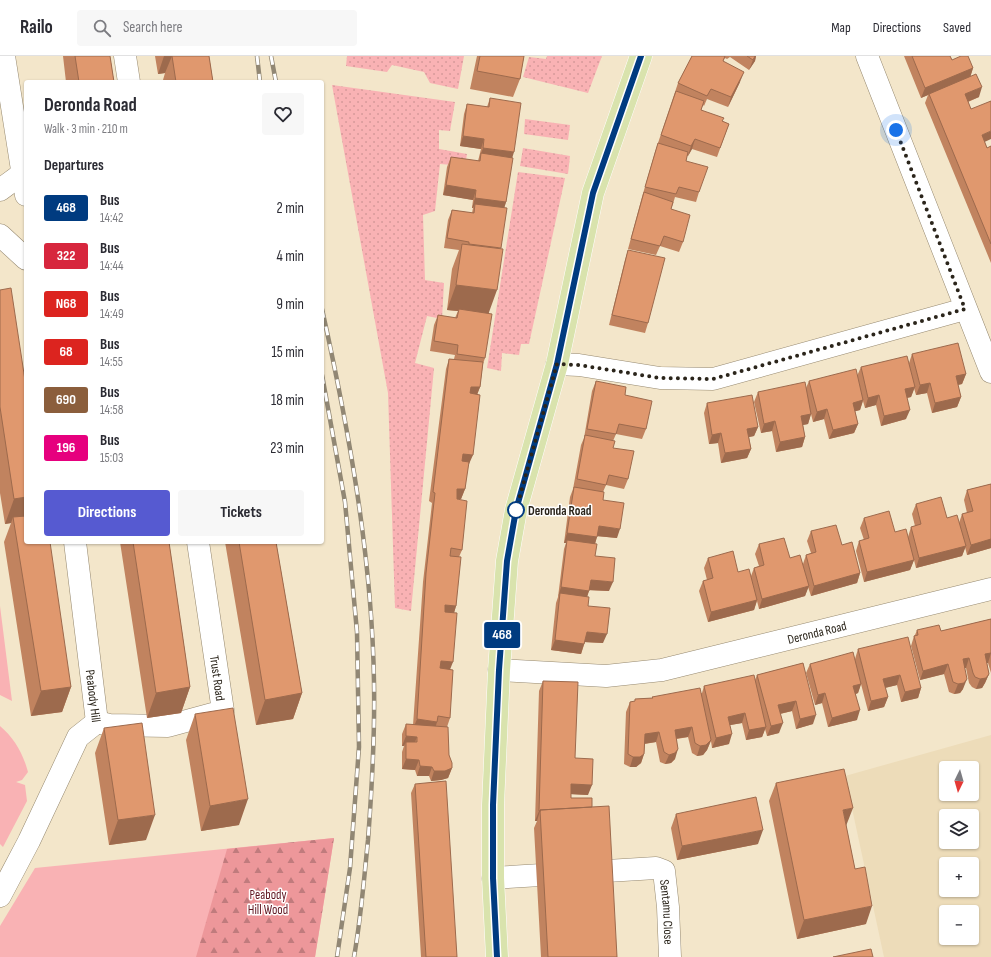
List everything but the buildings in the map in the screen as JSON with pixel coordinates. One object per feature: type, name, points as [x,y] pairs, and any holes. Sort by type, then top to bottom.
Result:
[{"type":"main road","points":[[497,957],[493,878],[493,805],[499,670],[507,561],[516,510],[557,364],[593,193],[641,56]]},
{"type":"street","points":[[4,56],[24,184]]},
{"type":"street","points":[[125,56],[129,80]]},
{"type":"street","points":[[867,56],[991,372]]},
{"type":"street","points":[[0,190],[22,173]]},
{"type":"street","points":[[0,235],[24,257]]},
{"type":"street","points":[[557,364],[579,365],[660,378],[713,379],[965,309]]},
{"type":"street","name":"Peabody Hill","points":[[0,896],[29,842],[78,737],[97,722],[75,544]]},
{"type":"street","name":"Trust Road","points":[[97,722],[109,725],[168,726],[223,711],[198,544]]},
{"type":"street","name":"Deronda Road","points":[[499,670],[606,676],[662,670],[991,589]]},
{"type":"street","name":"Sentamu Close","points":[[493,878],[656,868],[664,871],[668,907],[670,957]]},
{"type":"shaded area","points":[[991,735],[991,957],[884,957],[845,776]]},
{"type":"green space","points":[[347,56],[464,56],[458,89],[430,83],[424,72],[392,65],[387,72],[346,66]]},
{"type":"green space","points":[[547,56],[602,56],[588,93],[523,77],[529,57],[546,59]]},
{"type":"green space","points":[[332,85],[455,102],[450,131],[439,130],[439,149],[467,154],[465,166],[440,164],[435,211],[423,215],[425,280],[444,283],[442,319],[427,316],[415,363],[434,368],[411,611],[395,608],[388,393]]},
{"type":"green space","points":[[525,119],[570,125],[568,140],[524,134]]},
{"type":"green space","points":[[523,148],[570,156],[568,174],[520,166]]},
{"type":"green space","points":[[518,172],[565,178],[529,344],[521,344],[519,355],[502,353],[501,371],[487,368]]},
{"type":"green space","points":[[0,606],[12,701],[0,695]]},
{"type":"green space","points":[[0,726],[17,746],[28,772],[22,780],[16,782],[25,785],[27,801],[3,847],[0,844]]},
{"type":"green space","name":"Peabody Hill Wood","points":[[334,838],[315,957],[0,957],[0,926],[35,868]]},
{"type":"green space","points":[[334,838],[315,957],[196,957],[227,849]]},
{"type":"railway","points":[[257,56],[260,80]]},
{"type":"railway","points":[[271,56],[276,80]]},
{"type":"railway","points":[[324,318],[350,448],[357,494],[364,541],[372,635],[374,682],[372,781],[364,884],[354,957]]},
{"type":"railway","points":[[324,386],[345,502],[357,632],[359,747],[350,868],[337,957]]},
{"type":"bus line","name":"468","points":[[497,957],[493,878],[493,805],[499,670],[507,561],[516,510],[557,364],[593,193],[641,56]]},
{"type":"place","name":"Deronda Road","points":[[516,510]]},
{"type":"route","points":[[516,510],[557,364],[579,365],[660,378],[713,379],[965,309],[896,130]]}]
